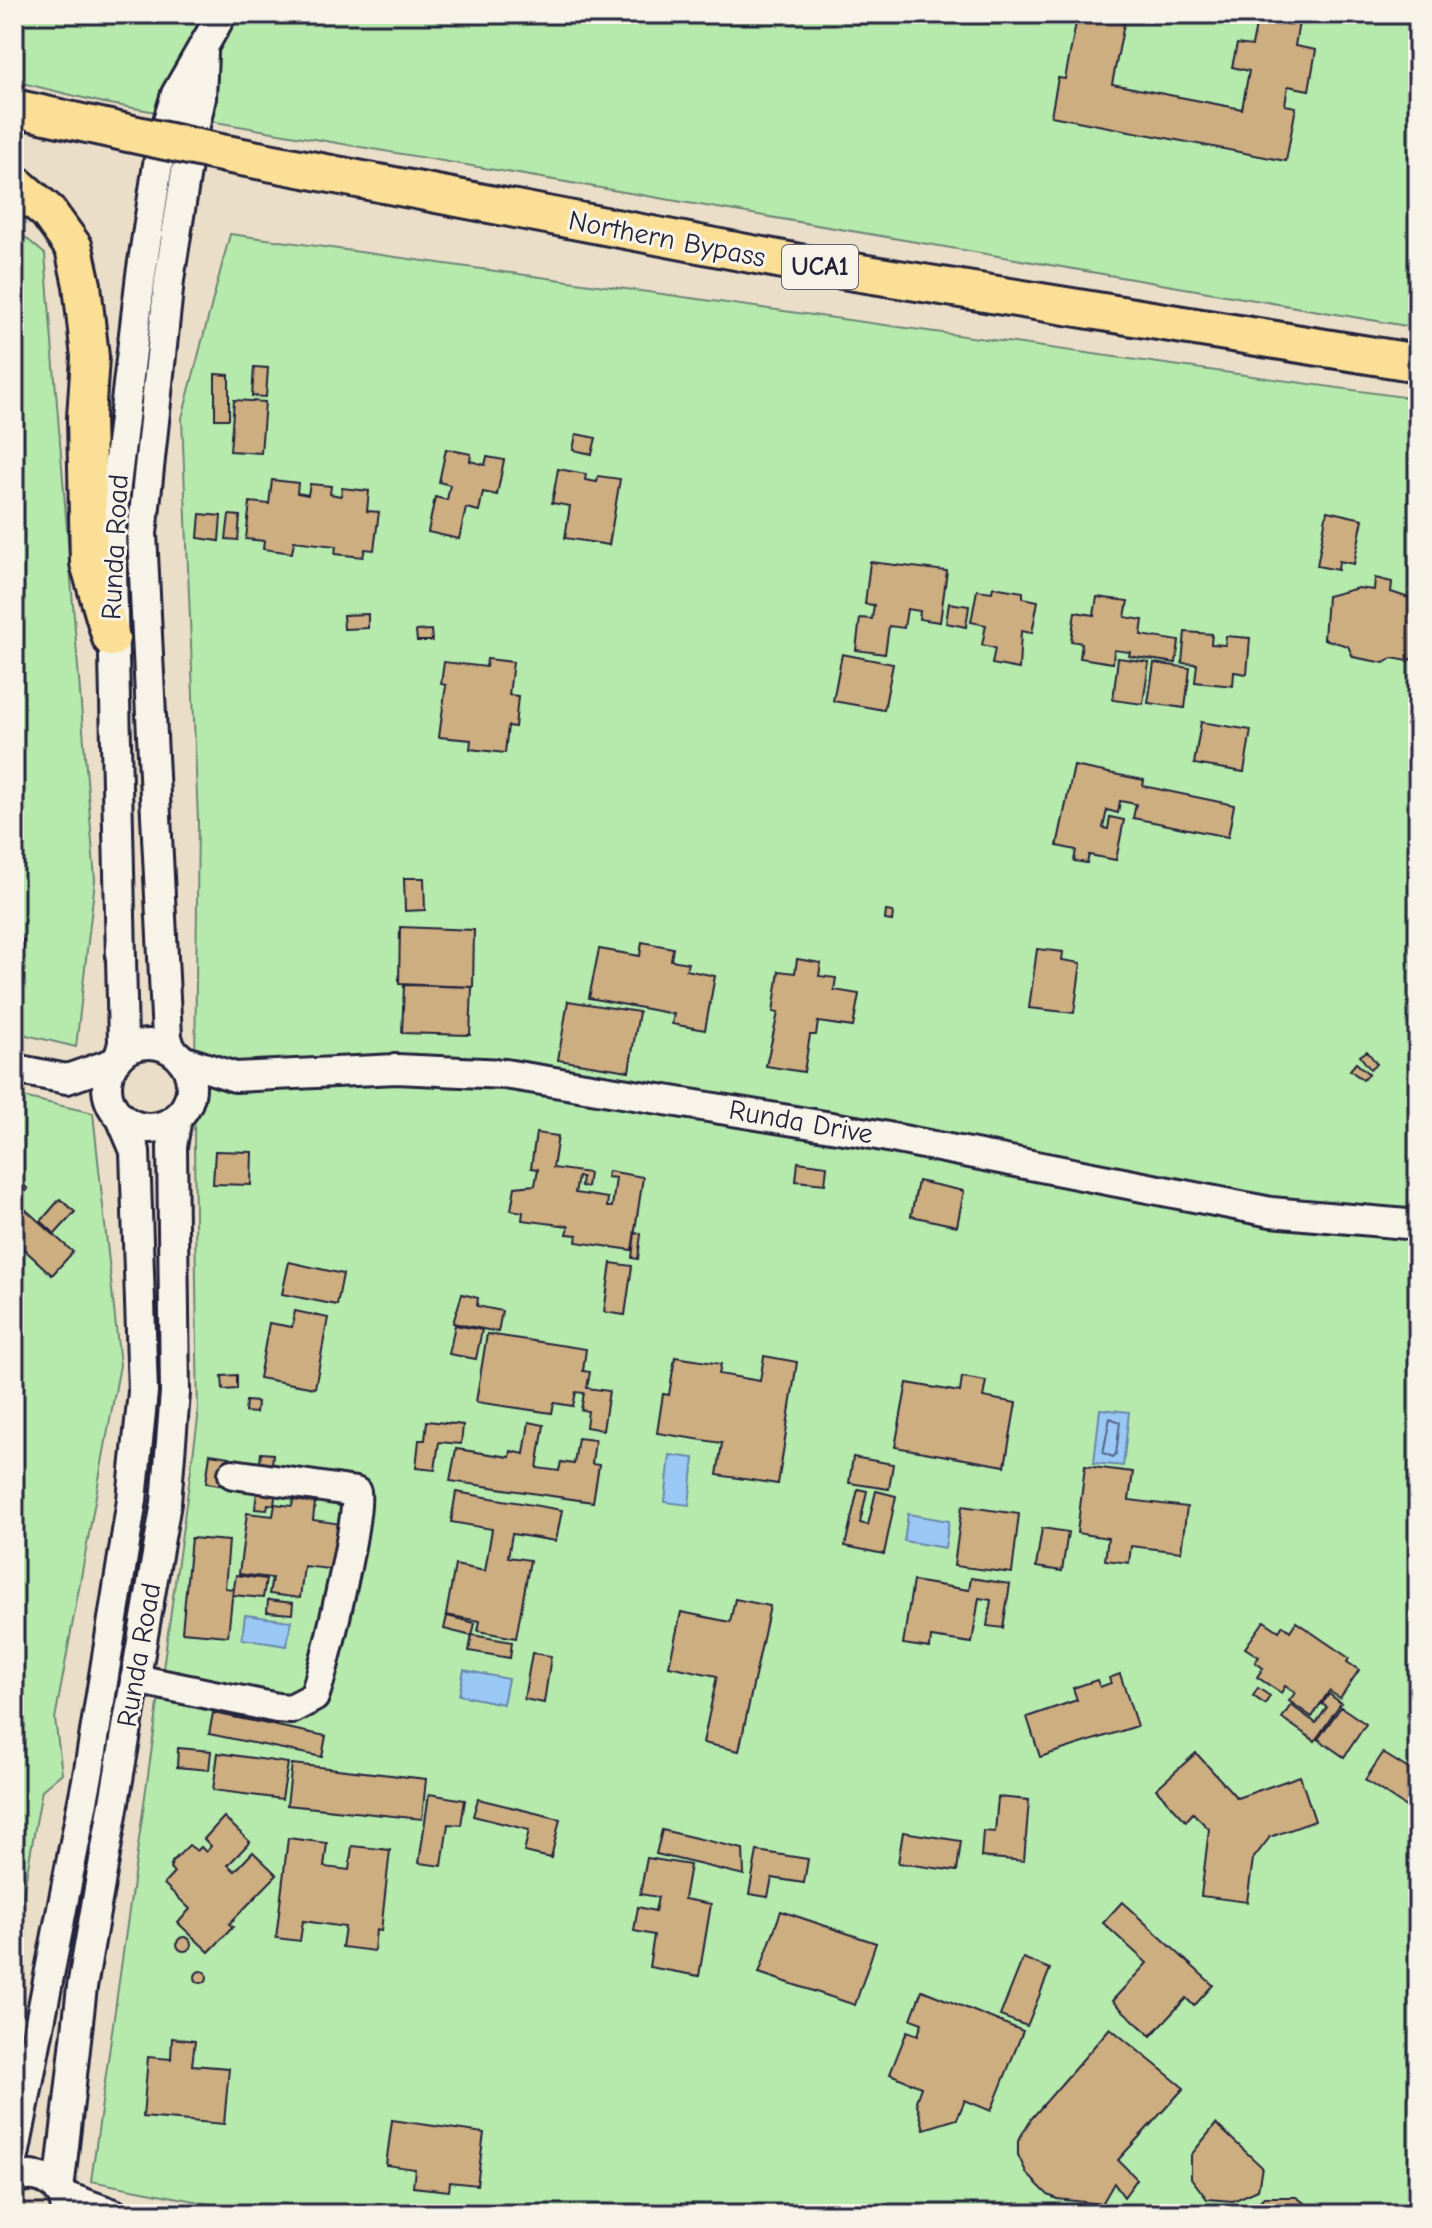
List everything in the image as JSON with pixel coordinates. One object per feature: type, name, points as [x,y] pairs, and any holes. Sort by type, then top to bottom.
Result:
[{"type":"main road","name":"Northern Bypass","points":[[14,108],[226,154],[799,263],[1418,363]]},
{"type":"main road","points":[[14,183],[48,212],[74,248],[82,285],[90,357],[86,418],[89,563],[111,638]]},
{"type":"street","name":"Runda Road","points":[[116,1059],[123,1043],[111,638],[111,528],[141,275],[161,145],[176,94],[203,52],[222,14]]},
{"type":"street","name":"Runda Road","points":[[176,1055],[167,1037],[142,534],[169,280],[189,152],[201,98],[203,52]]},
{"type":"street","name":"Runda Drive","points":[[14,1069],[67,1079],[116,1059],[142,1044],[154,1044],[235,1077],[396,1069],[505,1074],[862,1132],[1271,1212],[1418,1225]]},
{"type":"street","points":[[176,1055],[192,1085],[183,1108]]},
{"type":"street","points":[[114,1107],[107,1074],[116,1059]]},
{"type":"street","points":[[67,1079],[144,1128],[167,1124],[183,1108],[235,1077]]},
{"type":"street","name":"Runda Road","points":[[14,2156],[89,1770],[133,1485],[143,1392],[135,1151],[114,1107]]},
{"type":"street","name":"Runda Road","points":[[63,2200],[80,2001],[166,1503],[175,1393],[172,1147],[183,1108]]},
{"type":"street","points":[[135,1679],[277,1708],[291,1709],[314,1697],[353,1531],[358,1502],[356,1492],[233,1474]]},
{"type":"street","points":[[14,2179],[38,2176],[63,2200],[114,2214]]},
{"type":"green space","points":[[14,14],[1418,14],[1418,328],[104,103],[14,81]]},
{"type":"green space","points":[[14,228],[45,254],[95,880],[76,1047],[14,1032]]},
{"type":"green space","points":[[230,234],[1418,399],[1418,2214],[261,2214],[91,2181],[198,1419],[194,1146],[198,821],[182,418]]},
{"type":"green space","points":[[14,1095],[93,1113],[120,1365],[55,1719],[62,1773],[42,1790],[14,1943]]},
{"type":"water","points":[[1100,1409],[1129,1412],[1123,1466],[1094,1463]]},
{"type":"water","points":[[670,1455],[694,1458],[689,1505],[665,1502]]},
{"type":"water","points":[[908,1514],[949,1521],[945,1548],[904,1541]]},
{"type":"water","points":[[245,1615],[291,1621],[287,1646],[242,1639]]},
{"type":"water","points":[[464,1670],[508,1679],[503,1704],[459,1695]]},
{"type":"building","points":[[1082,14],[1126,14],[1112,84],[1242,109],[1249,71],[1232,67],[1237,44],[1252,46],[1258,15],[1254,14],[1320,14],[1319,19],[1300,16],[1295,46],[1316,50],[1309,90],[1288,86],[1285,105],[1296,107],[1286,161],[1051,116],[1058,78],[1065,79],[1076,23],[1080,24]]},
{"type":"building","points":[[254,367],[268,368],[266,397],[252,396]]},
{"type":"building","points":[[215,374],[229,375],[229,419],[215,419]]},
{"type":"building","points":[[234,400],[265,402],[261,453],[230,451]]},
{"type":"building","points":[[576,434],[596,438],[592,454],[573,450]]},
{"type":"building","points":[[446,449],[471,454],[470,461],[485,465],[487,457],[504,460],[497,495],[483,492],[479,511],[466,508],[459,539],[428,532],[435,497],[447,500],[450,485],[439,482]]},
{"type":"building","points":[[558,469],[586,474],[585,480],[597,482],[598,476],[620,479],[609,545],[565,538],[570,506],[552,503]]},
{"type":"building","points":[[272,480],[298,483],[297,493],[308,495],[310,484],[331,486],[330,494],[341,496],[342,488],[369,491],[367,511],[379,512],[374,550],[365,549],[363,557],[335,554],[336,546],[294,541],[292,553],[263,549],[264,541],[246,539],[250,502],[269,504]]},
{"type":"building","points":[[1327,511],[1363,519],[1354,564],[1339,561],[1338,570],[1317,566]]},
{"type":"building","points":[[200,514],[221,516],[219,541],[198,538]]},
{"type":"building","points":[[229,515],[240,516],[238,540],[226,539]]},
{"type":"building","points":[[870,562],[947,571],[940,622],[919,619],[920,611],[907,609],[904,628],[889,626],[885,654],[856,650],[860,618],[872,619],[874,605],[865,604]]},
{"type":"building","points":[[1375,578],[1392,582],[1391,592],[1418,601],[1418,653],[1408,661],[1392,658],[1384,663],[1353,657],[1348,646],[1324,639],[1327,596],[1358,588],[1374,590]]},
{"type":"building","points":[[993,587],[1023,592],[1023,598],[1038,601],[1032,633],[1021,631],[1019,669],[992,664],[995,648],[982,645],[986,625],[971,622],[977,590],[992,592]]},
{"type":"building","points":[[1097,597],[1128,601],[1125,617],[1143,620],[1141,635],[1179,641],[1176,663],[1129,656],[1130,652],[1114,650],[1113,663],[1080,658],[1082,643],[1071,641],[1075,612],[1094,615]]},
{"type":"building","points":[[949,603],[969,606],[966,627],[946,623]]},
{"type":"building","points":[[368,614],[368,628],[344,629],[343,615]]},
{"type":"building","points":[[431,630],[432,641],[417,641],[416,631]]},
{"type":"building","points":[[1185,632],[1212,634],[1211,644],[1225,645],[1226,636],[1250,638],[1247,674],[1234,672],[1233,686],[1195,682],[1197,664],[1182,663]]},
{"type":"building","points":[[842,654],[893,664],[884,710],[833,701]]},
{"type":"building","points":[[1118,658],[1149,662],[1143,704],[1113,700]]},
{"type":"building","points":[[487,659],[513,662],[509,695],[518,696],[515,727],[508,726],[505,753],[470,749],[471,740],[439,737],[446,685],[441,684],[444,662],[486,667]]},
{"type":"building","points":[[1154,663],[1190,668],[1185,708],[1148,703]]},
{"type":"building","points":[[1201,722],[1251,730],[1244,772],[1194,764]]},
{"type":"building","points":[[1074,766],[1144,780],[1143,786],[1234,805],[1228,837],[1133,818],[1136,804],[1120,801],[1118,813],[1107,810],[1103,828],[1108,829],[1110,817],[1124,820],[1116,860],[1089,855],[1087,863],[1074,861],[1076,850],[1057,846]]},
{"type":"building","points":[[404,878],[424,878],[425,910],[405,911]]},
{"type":"building","points":[[886,911],[893,912],[892,921],[885,920]]},
{"type":"building","points":[[400,927],[474,930],[473,987],[399,984]]},
{"type":"building","points":[[14,940],[24,940],[22,961],[14,961]]},
{"type":"building","points":[[642,942],[673,948],[671,960],[688,963],[686,970],[715,976],[705,1030],[672,1024],[674,1014],[589,998],[599,949],[640,956]]},
{"type":"building","points":[[1037,949],[1063,952],[1062,960],[1081,963],[1074,1013],[1029,1008]]},
{"type":"building","points":[[797,959],[821,963],[819,976],[836,978],[834,990],[859,994],[853,1027],[818,1022],[816,1035],[810,1035],[804,1072],[766,1066],[778,1013],[773,1012],[779,971],[795,973]]},
{"type":"building","points":[[404,985],[472,987],[470,1035],[402,1033]]},
{"type":"building","points":[[568,1001],[639,1012],[629,1071],[558,1060]]},
{"type":"building","points":[[1367,1051],[1377,1064],[1370,1069],[1360,1056]]},
{"type":"building","points":[[1356,1063],[1369,1074],[1363,1080],[1350,1070]]},
{"type":"building","points":[[536,1133],[558,1136],[553,1168],[589,1173],[587,1187],[581,1186],[582,1177],[578,1177],[575,1193],[608,1198],[607,1207],[612,1207],[616,1178],[607,1177],[608,1171],[643,1177],[632,1250],[576,1242],[577,1235],[567,1234],[569,1226],[522,1220],[523,1212],[511,1210],[515,1187],[535,1185],[538,1169],[531,1168]]},
{"type":"building","points":[[215,1151],[252,1152],[251,1185],[213,1184]]},
{"type":"building","points":[[798,1162],[827,1166],[825,1184],[796,1181]]},
{"type":"building","points":[[14,1177],[28,1189],[16,1201],[73,1252],[52,1275],[14,1240]]},
{"type":"building","points":[[918,1181],[964,1191],[957,1226],[911,1216]]},
{"type":"building","points":[[60,1199],[75,1212],[55,1234],[41,1221]]},
{"type":"building","points":[[635,1233],[641,1234],[638,1259],[632,1258]]},
{"type":"building","points":[[289,1262],[343,1274],[337,1305],[282,1294]]},
{"type":"building","points":[[611,1263],[632,1266],[625,1315],[604,1312]]},
{"type":"building","points":[[462,1294],[478,1298],[477,1306],[502,1311],[498,1332],[453,1323]]},
{"type":"building","points":[[295,1311],[328,1318],[315,1388],[259,1378],[269,1323],[292,1327]]},
{"type":"building","points":[[455,1325],[482,1330],[476,1359],[449,1354]]},
{"type":"building","points":[[487,1334],[586,1349],[583,1371],[590,1372],[587,1388],[609,1391],[603,1430],[586,1427],[588,1411],[581,1410],[584,1393],[576,1392],[573,1406],[554,1403],[552,1413],[476,1402]]},
{"type":"building","points":[[764,1356],[797,1362],[778,1484],[717,1475],[722,1443],[657,1433],[663,1394],[669,1395],[675,1357],[721,1364],[719,1374],[760,1381]]},
{"type":"building","points":[[237,1375],[237,1389],[223,1390],[222,1376]]},
{"type":"building","points":[[962,1377],[986,1381],[983,1397],[1016,1403],[1005,1466],[895,1447],[907,1383],[960,1392]]},
{"type":"building","points":[[246,1401],[257,1402],[256,1413],[245,1412]]},
{"type":"building","points":[[427,1421],[463,1425],[461,1444],[439,1442],[435,1470],[416,1468],[419,1440],[425,1440]]},
{"type":"building","points":[[529,1422],[544,1425],[537,1468],[559,1471],[561,1462],[574,1464],[578,1438],[595,1440],[592,1464],[599,1465],[593,1502],[450,1481],[456,1449],[510,1457],[511,1451],[524,1454]]},
{"type":"building","points":[[261,1453],[273,1454],[272,1464],[260,1462]]},
{"type":"building","points":[[210,1454],[230,1457],[226,1486],[206,1483]]},
{"type":"building","points":[[853,1457],[893,1464],[889,1489],[849,1483]]},
{"type":"building","points":[[260,1464],[279,1466],[274,1505],[268,1504],[267,1510],[255,1509]]},
{"type":"building","points":[[1085,1466],[1133,1472],[1129,1500],[1187,1507],[1181,1552],[1131,1546],[1129,1563],[1105,1560],[1108,1538],[1077,1533]]},
{"type":"building","points":[[858,1489],[867,1491],[860,1523],[868,1525],[876,1491],[896,1496],[884,1554],[845,1546]]},
{"type":"building","points":[[456,1492],[562,1510],[556,1541],[512,1534],[508,1557],[530,1560],[516,1638],[478,1631],[480,1621],[446,1615],[455,1565],[485,1571],[492,1529],[451,1522]]},
{"type":"building","points":[[293,1500],[315,1503],[313,1520],[342,1524],[337,1570],[304,1566],[300,1598],[269,1594],[272,1578],[239,1574],[247,1513],[273,1516],[275,1504],[292,1506]]},
{"type":"building","points":[[962,1506],[1019,1514],[1012,1573],[954,1566]]},
{"type":"building","points":[[1042,1528],[1068,1532],[1062,1571],[1036,1567]]},
{"type":"building","points":[[191,1538],[229,1541],[225,1588],[233,1589],[228,1636],[182,1632]]},
{"type":"building","points":[[236,1575],[266,1579],[263,1598],[233,1595]]},
{"type":"building","points":[[971,1578],[1010,1584],[1003,1628],[987,1626],[991,1600],[979,1598],[972,1643],[931,1637],[930,1648],[903,1644],[913,1581],[969,1590]]},
{"type":"building","points":[[735,1599],[770,1606],[739,1751],[703,1743],[717,1676],[669,1666],[681,1612],[730,1622]]},
{"type":"building","points":[[268,1600],[293,1603],[292,1614],[267,1612]]},
{"type":"building","points":[[447,1616],[475,1623],[472,1636],[444,1629]]},
{"type":"building","points":[[1264,1621],[1279,1631],[1283,1625],[1290,1631],[1296,1622],[1349,1658],[1347,1662],[1359,1670],[1340,1698],[1329,1691],[1312,1717],[1289,1701],[1295,1693],[1285,1686],[1281,1693],[1257,1677],[1263,1668],[1255,1662],[1259,1657],[1245,1648]]},
{"type":"building","points":[[472,1635],[512,1642],[510,1658],[469,1651]]},
{"type":"building","points":[[532,1653],[551,1656],[544,1703],[524,1699]]},
{"type":"building","points":[[1120,1674],[1137,1726],[1040,1757],[1027,1717],[1077,1700],[1073,1688],[1097,1680],[1100,1687],[1111,1683],[1109,1678]]},
{"type":"building","points":[[1258,1688],[1270,1696],[1265,1704],[1253,1696]]},
{"type":"building","points":[[1329,1694],[1341,1703],[1315,1741],[1282,1718],[1291,1705],[1316,1723],[1327,1707],[1322,1704]]},
{"type":"building","points":[[1341,1707],[1366,1724],[1344,1757],[1318,1739]]},
{"type":"building","points":[[213,1713],[326,1736],[322,1757],[209,1734]]},
{"type":"building","points":[[178,1748],[211,1751],[209,1770],[177,1767]]},
{"type":"building","points":[[218,1753],[288,1763],[282,1799],[213,1790]]},
{"type":"building","points":[[1196,1753],[1237,1798],[1300,1776],[1315,1821],[1270,1837],[1253,1859],[1247,1902],[1201,1896],[1209,1829],[1193,1813],[1186,1821],[1156,1789]]},
{"type":"building","points":[[1383,1753],[1418,1775],[1418,1815],[1365,1780]]},
{"type":"building","points":[[292,1764],[426,1779],[422,1819],[287,1805]]},
{"type":"building","points":[[429,1794],[465,1800],[461,1825],[448,1824],[442,1866],[419,1863]]},
{"type":"building","points":[[998,1797],[1029,1800],[1024,1861],[981,1857],[983,1831],[995,1832]]},
{"type":"building","points":[[478,1799],[560,1819],[551,1858],[524,1852],[529,1830],[473,1816]]},
{"type":"building","points":[[224,1817],[250,1842],[228,1865],[235,1871],[253,1852],[277,1875],[229,1924],[233,1927],[209,1952],[178,1923],[190,1909],[164,1884],[174,1873],[170,1869],[172,1862],[189,1845],[197,1851],[201,1847],[206,1852],[211,1846],[204,1839]]},
{"type":"building","points":[[662,1830],[743,1849],[744,1875],[656,1854]]},
{"type":"building","points":[[903,1832],[961,1841],[957,1871],[898,1863]]},
{"type":"building","points":[[288,1838],[327,1843],[324,1867],[349,1870],[352,1846],[390,1850],[381,1931],[376,1930],[374,1951],[342,1947],[345,1927],[303,1921],[300,1941],[276,1938]]},
{"type":"building","points":[[757,1851],[808,1859],[804,1883],[772,1878],[768,1897],[749,1894]]},
{"type":"building","points":[[647,1858],[690,1865],[684,1899],[711,1904],[699,1976],[649,1967],[654,1935],[634,1931],[638,1907],[655,1911],[658,1897],[640,1894]]},
{"type":"building","points":[[1122,1902],[1213,1985],[1194,2006],[1186,1998],[1151,2036],[1112,2001],[1147,1963],[1103,1923]]},
{"type":"building","points":[[781,1911],[876,1943],[855,2005],[759,1973]]},
{"type":"building","points":[[184,1937],[191,1944],[184,1951],[177,1944]]},
{"type":"building","points":[[1023,1958],[1050,1969],[1027,2026],[1000,2016]]},
{"type":"building","points":[[201,1971],[207,1977],[201,1983],[195,1977]]},
{"type":"building","points":[[922,1990],[1023,2031],[991,2111],[965,2100],[957,2119],[924,2129],[916,2101],[921,2087],[890,2074],[907,2031],[918,2035],[922,2023],[911,2019]]},
{"type":"building","points":[[1110,2028],[1184,2088],[1118,2160],[1137,2179],[1124,2197],[1114,2183],[1102,2204],[1057,2199],[1048,2195],[1027,2174],[1018,2155],[1018,2141],[1031,2119]]},
{"type":"building","points":[[172,2038],[195,2041],[192,2065],[229,2068],[224,2124],[143,2117],[148,2057],[171,2059]]},
{"type":"building","points":[[392,2120],[484,2133],[477,2185],[450,2182],[449,2191],[413,2187],[415,2169],[386,2165]]},
{"type":"building","points":[[1216,2124],[1262,2167],[1258,2190],[1233,2201],[1207,2199],[1191,2178],[1191,2155]]},
{"type":"building","points":[[1264,2197],[1296,2197],[1320,2214],[1246,2214]]},
{"type":"building","points":[[1008,2208],[1022,2212],[1006,2214]]}]
